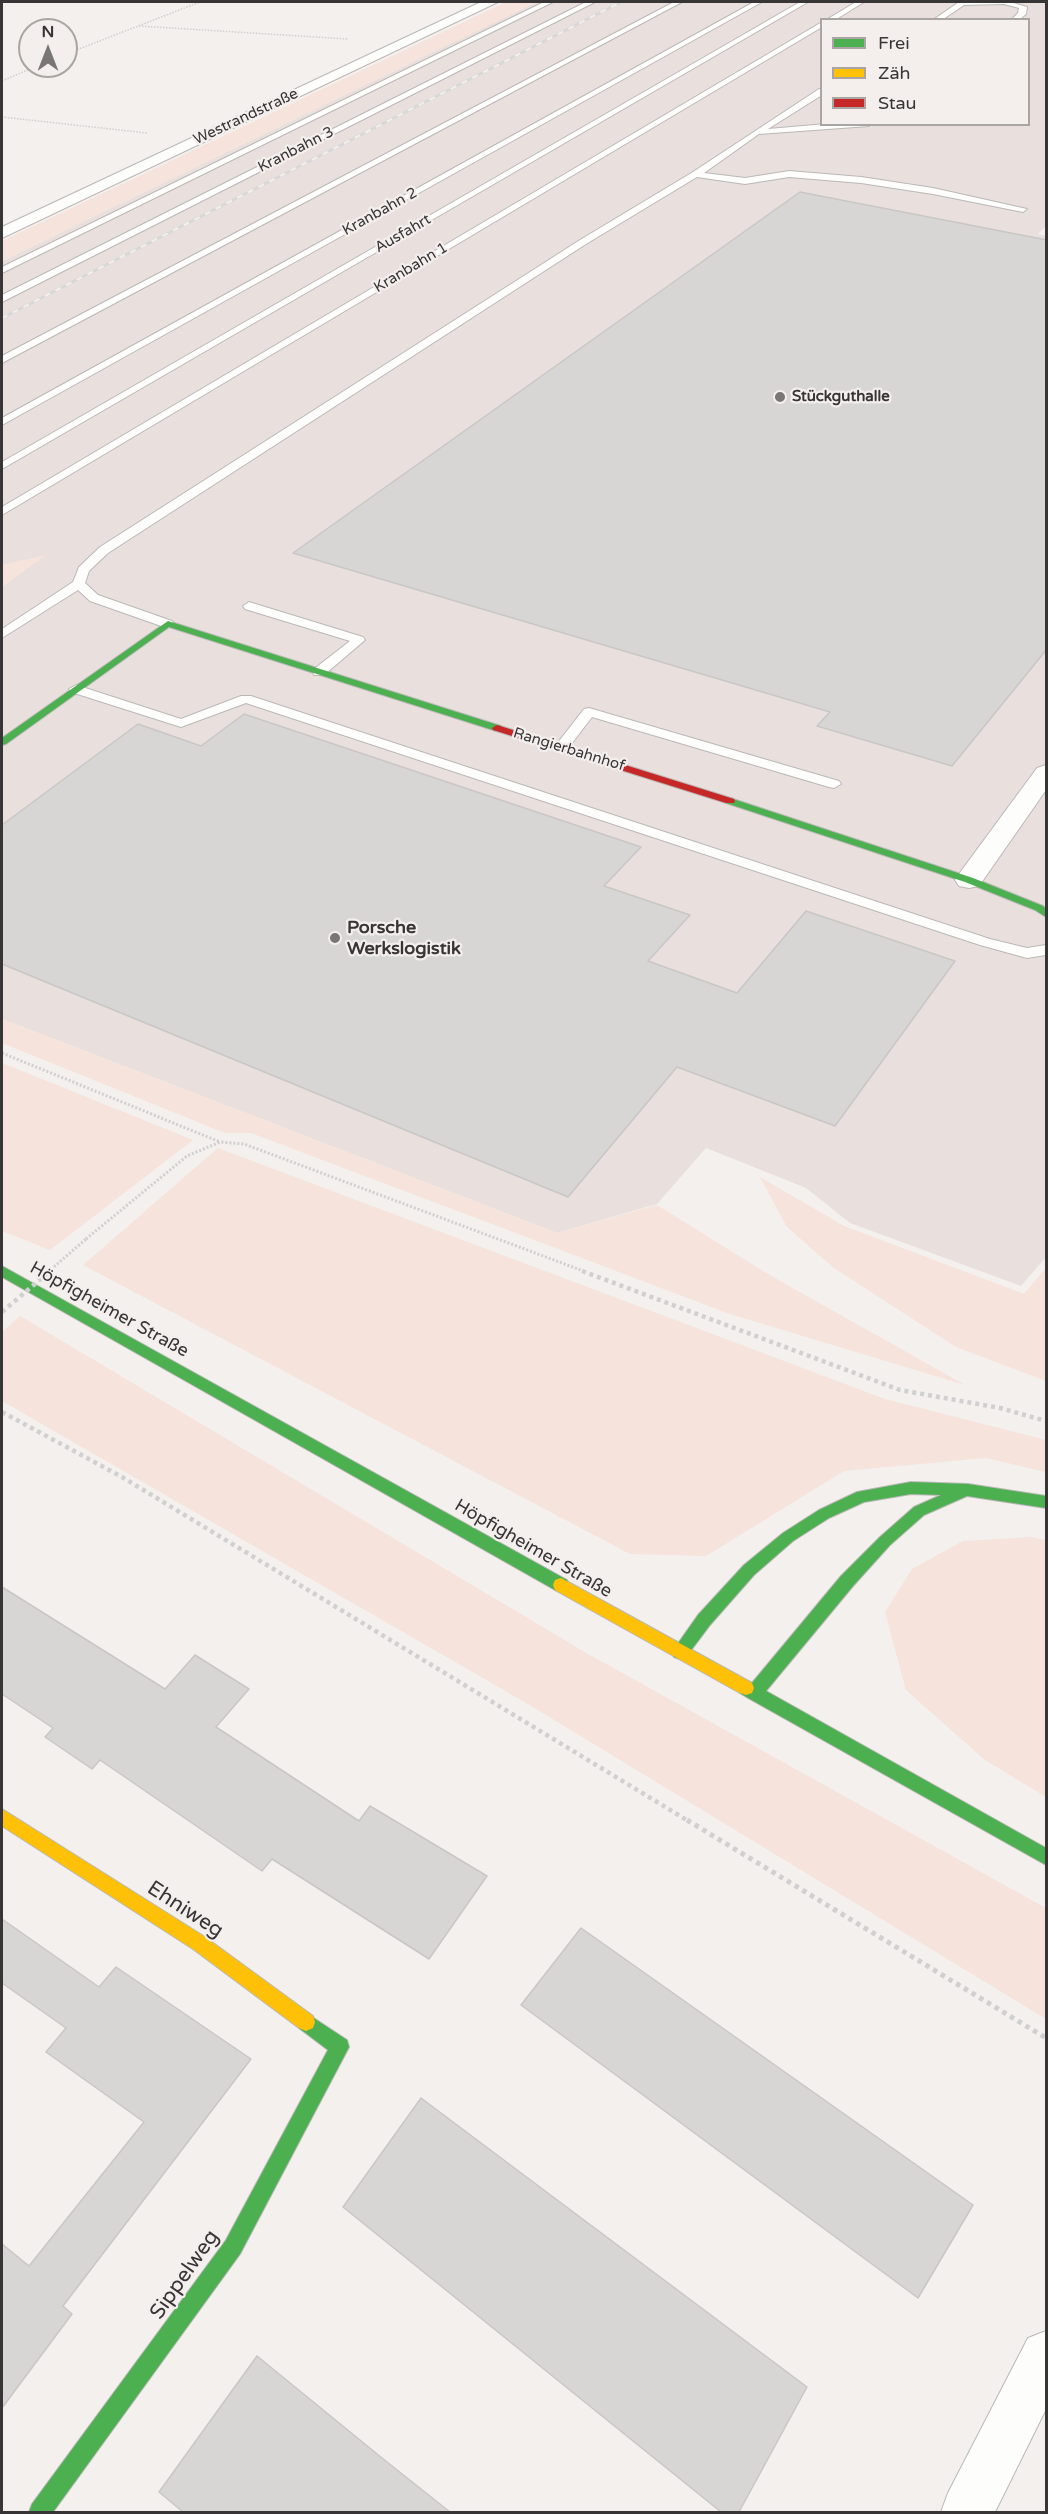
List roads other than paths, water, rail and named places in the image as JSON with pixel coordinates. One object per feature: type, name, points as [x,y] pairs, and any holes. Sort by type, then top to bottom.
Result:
[{"type":"street","name":"Westrandstraße","points":[[2,233],[491,2]]},
{"type":"street","name":"Rangierbahnhof","points":[[168,624],[779,816],[969,880],[1039,908],[1047,914]]},
{"type":"street","points":[[2,742],[168,624]]},
{"type":"street","points":[[969,880],[1047,773]]},
{"type":"street","name":"Höpfigheimer Straße","points":[[2,1271],[1047,1857]]},
{"type":"street","points":[[680,1652],[704,1620],[750,1570],[788,1537],[824,1514],[862,1496],[911,1488],[968,1490],[1047,1502]]},
{"type":"street","points":[[754,1693],[847,1581],[885,1541],[919,1511],[968,1490]]},
{"type":"street","name":"Ehniweg","points":[[2,1817],[199,1943],[340,2047]]},
{"type":"street","name":"Sippelweg","points":[[40,2512],[233,2247],[340,2047]]},
{"type":"street","points":[[967,2512],[1047,2356]]},
{"type":"lane","name":"Kranbahn 3","points":[[2,270],[549,2]]},
{"type":"lane","name":"Kranbahn 3","points":[[2,299],[591,2]]},
{"type":"lane","points":[[2,360],[678,2]]},
{"type":"lane","name":"Kranbahn 2","points":[[2,422],[758,2]]},
{"type":"lane","name":"Ausfahrt","points":[[2,466],[804,2]]},
{"type":"lane","points":[[832,18],[860,2]]},
{"type":"lane","points":[[939,18],[962,3],[990,2]]},
{"type":"lane","points":[[962,3],[1004,2],[1023,7],[1022,14],[1017,18]]},
{"type":"lane","name":"Kranbahn 1","points":[[2,512],[820,25]]},
{"type":"lane","points":[[2,634],[79,584],[83,570],[104,550],[583,242],[696,174],[820,92]]},
{"type":"lane","points":[[757,132],[839,126]]},
{"type":"lane","points":[[696,174],[745,181],[789,174],[861,180],[933,191],[1023,210]]},
{"type":"lane","points":[[79,584],[94,598],[168,624]]},
{"type":"lane","points":[[249,606],[359,640],[319,672]]},
{"type":"lane","points":[[76,689],[181,723],[246,699],[985,942],[1027,952],[1047,950]]},
{"type":"lane","points":[[561,748],[589,712],[834,784]]},
{"type":"railway","points":[[2,318],[621,2]]},
{"type":"place","name":"Stückguthalle","points":[[780,397]]},
{"type":"place","name":"Porsche Werkslogistik","points":[[335,938]]}]
